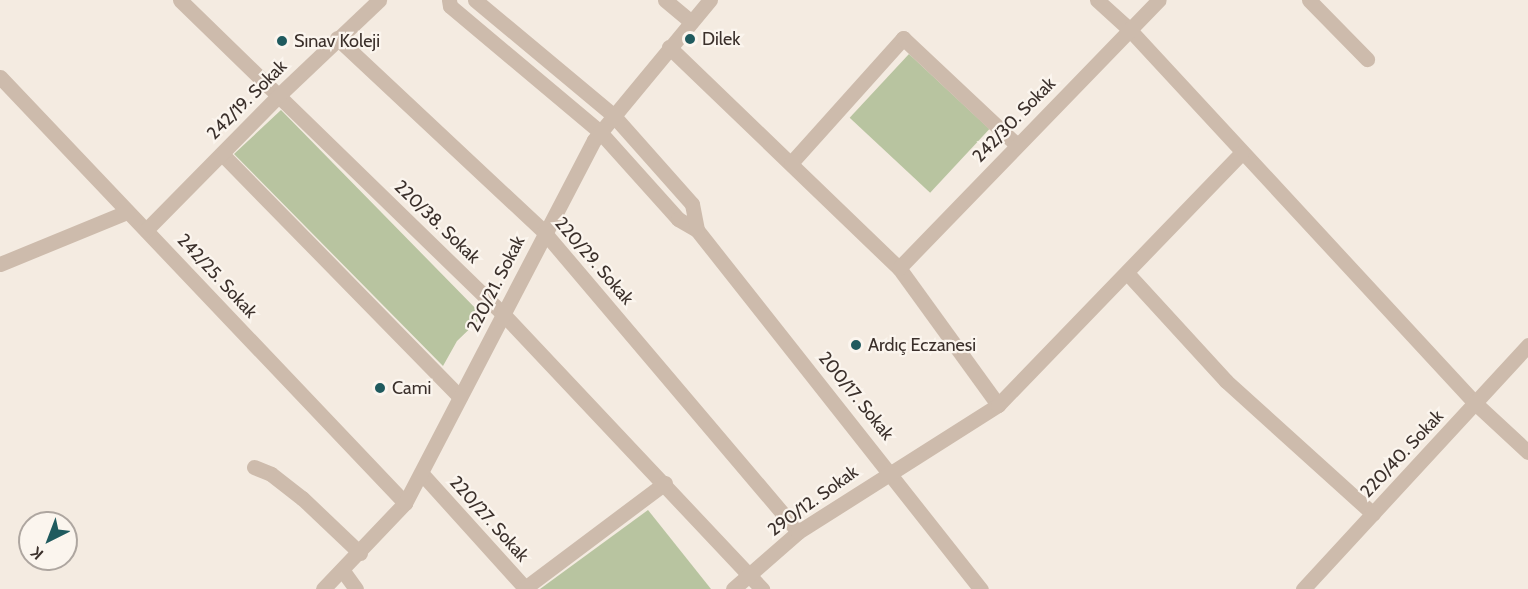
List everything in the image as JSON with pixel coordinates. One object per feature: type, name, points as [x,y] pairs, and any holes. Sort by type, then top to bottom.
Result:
[{"type":"street","name":"220/38. Sokak","points":[[180,0],[503,314],[751,574],[762,589]]},
{"type":"street","name":"242/19. Sokak","points":[[146,230],[279,95],[379,0]]},
{"type":"street","name":"200/17. Sokak","points":[[449,0],[450,6],[600,132],[678,219],[697,230],[890,470],[981,589]]},
{"type":"street","name":"200/17. Sokak","points":[[475,0],[614,115],[692,204],[697,230]]},
{"type":"street","points":[[665,0],[691,22]]},
{"type":"street","name":"220/21. Sokak","points":[[323,589],[343,571],[405,503],[423,475],[544,232],[600,132],[710,0]]},
{"type":"street","points":[[1097,0],[1128,29],[1475,404],[1528,452]]},
{"type":"street","name":"242/30. Sokak","points":[[899,268],[1128,29],[1160,0]]},
{"type":"street","points":[[1309,0],[1367,59]]},
{"type":"street","name":"220/29. Sokak","points":[[337,38],[544,232],[798,532]]},
{"type":"street","points":[[791,164],[903,38],[1017,145]]},
{"type":"street","points":[[669,47],[899,268],[998,405]]},
{"type":"street","name":"242/25. Sokak","points":[[0,77],[405,503]]},
{"type":"street","name":"290/12. Sokak","points":[[733,589],[798,532],[890,470],[998,405],[1128,274],[1241,153]]},
{"type":"street","points":[[222,154],[460,397]]},
{"type":"street","points":[[0,264],[127,212]]},
{"type":"street","points":[[1128,274],[1226,381],[1373,514]]},
{"type":"street","name":"220/40. Sokak","points":[[1303,589],[1528,345]]},
{"type":"street","points":[[254,467],[271,474],[302,498],[360,553]]},
{"type":"street","name":"220/27. Sokak","points":[[423,475],[526,588]]},
{"type":"street","points":[[526,588],[665,483]]},
{"type":"street","points":[[343,571],[356,589]]},
{"type":"green space","points":[[909,54],[989,129],[930,193],[850,118]]},
{"type":"green space","points":[[281,110],[483,316],[457,341],[443,366],[234,154]]},
{"type":"green space","points":[[648,510],[711,589],[540,589]]},
{"type":"place","name":"Dilek","points":[[690,39]]},
{"type":"place","name":"Sınav Koleji","points":[[282,41]]},
{"type":"place","name":"Ardıç Eczanesi","points":[[856,345]]},
{"type":"place","name":"Cami","points":[[380,388]]}]
